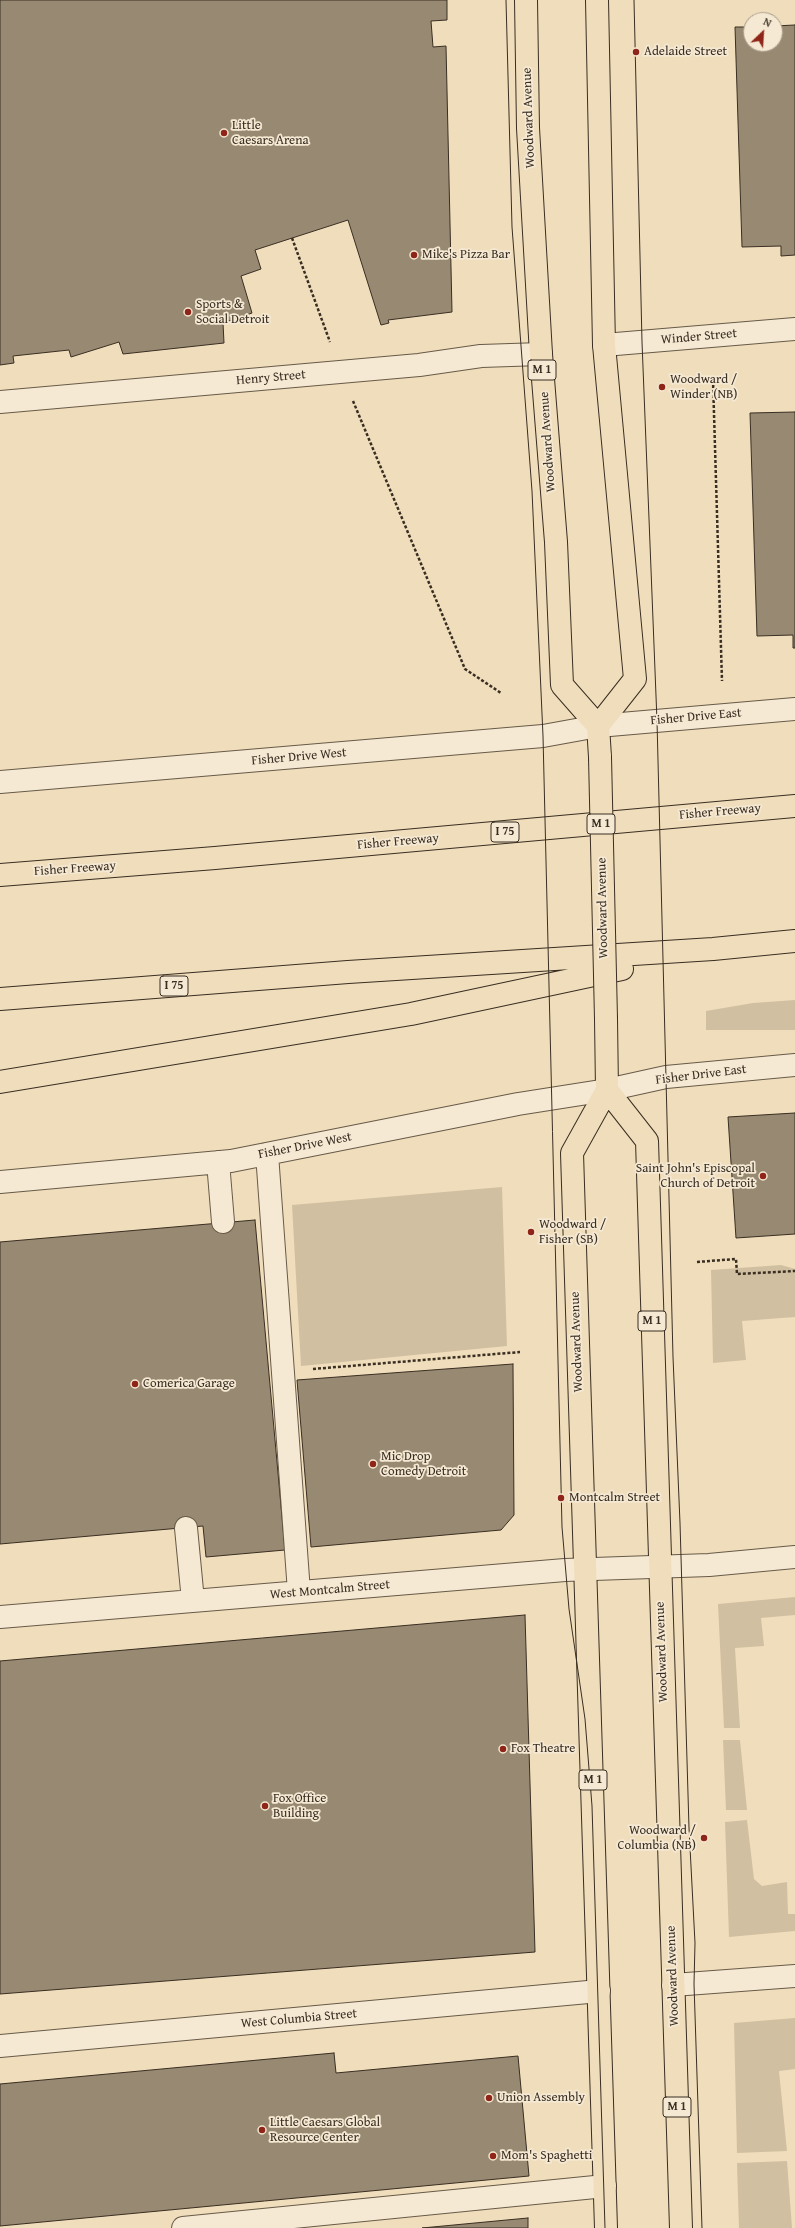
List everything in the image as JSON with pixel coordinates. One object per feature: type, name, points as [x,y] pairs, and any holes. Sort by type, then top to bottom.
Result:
[{"type":"main road","name":"Woodward Avenue","points":[[526,0],[528,128],[541,354],[556,542],[562,685],[598,726],[600,757],[607,1090],[572,1153],[573,1234],[586,1569],[585,1609],[606,2228]]},
{"type":"main road","points":[[597,0],[604,345],[635,679],[598,726]]},
{"type":"main road","name":"Fisher Freeway","points":[[0,875],[215,858],[795,806]]},
{"type":"main road","name":"I 75","points":[[0,999],[348,972],[714,949],[795,941]]},
{"type":"main road","points":[[0,1082],[411,1014],[714,949]]},
{"type":"main road","name":"Woodward Avenue","points":[[607,1090],[647,1141],[681,2228]]},
{"type":"street","name":"Winder Street","points":[[604,345],[795,329]]},
{"type":"street","name":"Henry Street","points":[[0,402],[419,365],[482,356],[541,354]]},
{"type":"street","name":"Fisher Drive East","points":[[598,726],[795,708]]},
{"type":"street","name":"Fisher Drive West","points":[[0,782],[543,736],[598,726]]},
{"type":"street","name":"Fisher Drive East","points":[[607,1090],[689,1074],[795,1065]]},
{"type":"street","name":"Fisher Drive West","points":[[0,1182],[218,1162],[267,1154],[518,1104],[607,1090]]},
{"type":"street","points":[[267,1154],[299,1592]]},
{"type":"street","points":[[218,1162],[223,1222]]},
{"type":"street","points":[[186,1528],[194,1601]]},
{"type":"street","name":"West Montcalm Street","points":[[0,1617],[586,1569],[709,1565],[795,1557]]},
{"type":"street","points":[[673,1985],[795,1976]]},
{"type":"street","name":"West Columbia Street","points":[[0,2046],[599,1992]]},
{"type":"street","points":[[183,2228],[604,2186]]},
{"type":"path","points":[[292,238],[341,372],[465,668],[501,693]]},
{"type":"path","points":[[713,380],[722,680]]},
{"type":"path","points":[[697,1262],[736,1259],[737,1274],[795,1271]]},
{"type":"path","points":[[283,1372],[520,1352]]},
{"type":"shaded area","points":[[795,1000],[795,1030],[706,1030],[706,1011],[753,1003]]},
{"type":"shaded area","points":[[502,1187],[507,1346],[301,1366],[292,1205]]},
{"type":"shaded area","points":[[781,1265],[795,1269],[795,1317],[742,1321],[746,1360],[713,1363],[711,1270]]},
{"type":"shaded area","points":[[795,1597],[795,1615],[761,1618],[764,1646],[735,1648],[740,1728],[724,1728],[718,1604]]},
{"type":"shaded area","points":[[723,1740],[740,1740],[747,1810],[726,1810]]},
{"type":"shaded area","points":[[747,1820],[754,1879],[762,1886],[787,1882],[788,1914],[795,1914],[795,1931],[729,1937],[725,1822]]},
{"type":"shaded area","points":[[795,2018],[795,2069],[779,2071],[787,2151],[737,2153],[734,2023]]},
{"type":"shaded area","points":[[787,2161],[792,2228],[739,2228],[737,2163]]},
{"type":"building","name":"Little Caesars Arena","points":[[0,0],[447,0],[447,20],[431,21],[433,47],[446,46],[452,312],[388,320],[389,323],[381,325],[348,220],[255,250],[261,269],[241,276],[252,313],[223,323],[224,343],[123,354],[119,342],[71,357],[69,350],[13,356],[14,363],[0,365]]},
{"type":"building","points":[[795,25],[795,255],[781,256],[781,246],[742,247],[735,27],[743,27],[743,52],[783,52],[783,26]]},
{"type":"building","points":[[795,412],[795,648],[793,648],[793,635],[757,636],[750,413]]},
{"type":"building","name":"Saint John's Episcopal Church of Detroit","points":[[795,1113],[795,1234],[736,1238],[728,1117]]},
{"type":"building","name":"Comerica Garage","points":[[255,1220],[285,1550],[206,1557],[203,1526],[0,1544],[0,1242]]},
{"type":"building","points":[[513,1364],[514,1515],[501,1530],[311,1547],[297,1380]]},
{"type":"building","name":"Fox Office Building","points":[[525,1615],[535,1952],[0,1994],[0,1661]]},
{"type":"building","name":"Little Caesars Global Resource Center","points":[[334,2053],[336,2073],[518,2056],[529,2176],[0,2226],[0,2084]]},
{"type":"building","points":[[528,2218],[528,2228],[422,2228]]},
{"type":"tram line","points":[[506,0],[512,227],[532,491],[543,736],[562,1527],[569,1609],[585,1719],[592,1806],[605,2228]]},
{"type":"tram line","points":[[634,0],[642,342],[657,721],[673,1357],[680,1523],[689,1828],[695,1943],[694,1984],[702,2228]]},
{"type":"place","name":"Adelaide Street","points":[[636,52]]},
{"type":"place","name":"Little Caesars Arena","points":[[224,133]]},
{"type":"place","name":"Mike's Pizza Bar","points":[[414,255]]},
{"type":"place","name":"Sports & Social Detroit","points":[[188,312]]},
{"type":"place","name":"Woodward / Winder (NB)","points":[[662,387]]},
{"type":"place","name":"Saint John's Episcopal Church of Detroit","points":[[763,1176]]},
{"type":"place","name":"Woodward / Fisher (SB)","points":[[531,1232]]},
{"type":"place","name":"Comerica Garage","points":[[135,1384]]},
{"type":"place","name":"Mic Drop Comedy Detroit","points":[[373,1464]]},
{"type":"place","name":"Montcalm Street","points":[[561,1498]]},
{"type":"place","name":"Fox Theatre","points":[[503,1749]]},
{"type":"place","name":"Fox Office Building","points":[[265,1806]]},
{"type":"place","name":"Woodward / Columbia (NB)","points":[[704,1838]]},
{"type":"place","name":"Union Assembly","points":[[489,2098]]},
{"type":"place","name":"Little Caesars Global Resource Center","points":[[262,2130]]},
{"type":"place","name":"Mom's Spaghetti","points":[[493,2156]]}]
